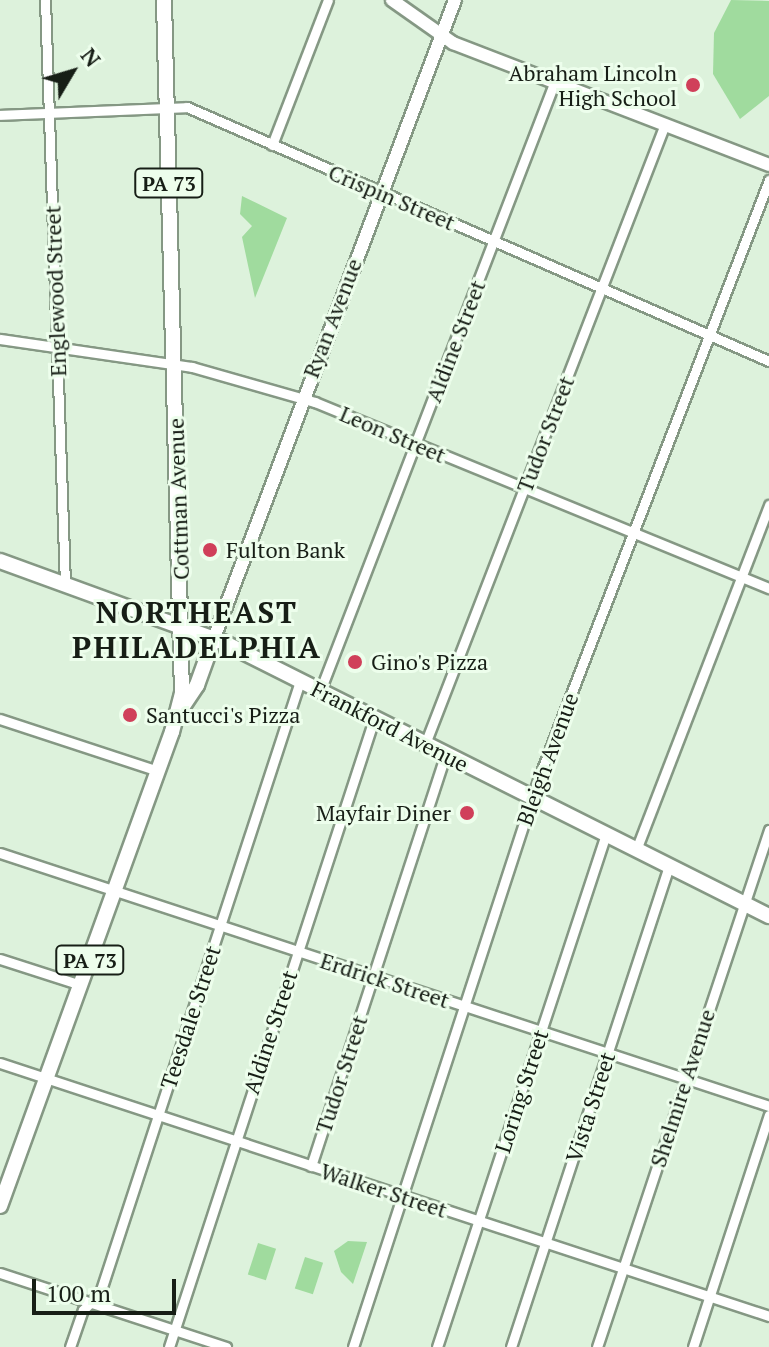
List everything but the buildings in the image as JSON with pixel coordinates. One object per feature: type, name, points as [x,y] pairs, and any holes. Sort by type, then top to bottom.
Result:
[{"type":"main road","name":"Cottman Avenue","points":[[0,1206],[6,1170],[46,1078],[178,713],[181,624],[164,0]]},
{"type":"main road","name":"Frankford Avenue","points":[[0,561],[214,638],[769,916]]},
{"type":"main road","points":[[178,713],[197,685],[214,638]]},
{"type":"street","name":"Englewood Street","points":[[45,0],[65,583]]},
{"type":"street","points":[[272,145],[328,0]]},
{"type":"street","points":[[392,0],[453,43],[769,165]]},
{"type":"street","name":"Ryan Avenue","points":[[214,638],[455,0]]},
{"type":"street","name":"Aldine Street","points":[[320,691],[555,81]]},
{"type":"street","name":"Crispin Street","points":[[0,115],[187,107],[769,361]]},
{"type":"street","name":"Tudor Street","points":[[425,744],[665,124]]},
{"type":"street","name":"Bleigh Avenue","points":[[353,1347],[532,797],[769,180]]},
{"type":"street","name":"Leon Street","points":[[0,339],[174,366],[303,398],[769,588]]},
{"type":"street","points":[[636,850],[769,505]]},
{"type":"street","name":"Teesdale Street","points":[[70,1347],[90,1303],[100,1293],[300,681]]},
{"type":"street","points":[[0,719],[158,771]]},
{"type":"street","name":"Aldine Street","points":[[169,1347],[234,1140],[374,719]]},
{"type":"street","name":"Tudor Street","points":[[311,1166],[446,754]]},
{"type":"street","name":"Shelmire Avenue","points":[[597,1347],[742,903],[769,830]]},
{"type":"street","name":"Loring Street","points":[[437,1347],[606,834]]},
{"type":"street","name":"Erdrick Street","points":[[0,853],[769,1106]]},
{"type":"street","name":"Vista Street","points":[[511,1347],[669,866]]},
{"type":"street","points":[[0,959],[81,985]]},
{"type":"street","name":"Walker Street","points":[[0,1063],[769,1316]]},
{"type":"street","points":[[693,1347],[769,1115]]},
{"type":"street","points":[[0,1273],[226,1347]]},
{"type":"green space","points":[[731,0],[769,1],[769,96],[740,119],[713,74],[714,33]]},
{"type":"green space","points":[[242,196],[287,218],[255,298],[242,237],[252,226],[240,214]]},
{"type":"green space","points":[[348,1241],[367,1242],[353,1284],[341,1272],[334,1251]]},
{"type":"green space","points":[[258,1243],[276,1249],[266,1280],[248,1274]]},
{"type":"green space","points":[[305,1257],[323,1263],[313,1294],[295,1288]]},
{"type":"place","name":"Abraham Lincoln High School","points":[[693,85]]},
{"type":"place","name":"Fulton Bank","points":[[210,550]]},
{"type":"place","name":"Gino's Pizza","points":[[355,662]]},
{"type":"place","name":"Santucci's Pizza","points":[[130,715]]},
{"type":"place","name":"Mayfair Diner","points":[[467,813]]},
{"type":"district","name":"NORTHEAST PHILADELPHIA","points":[[197,629]]}]
